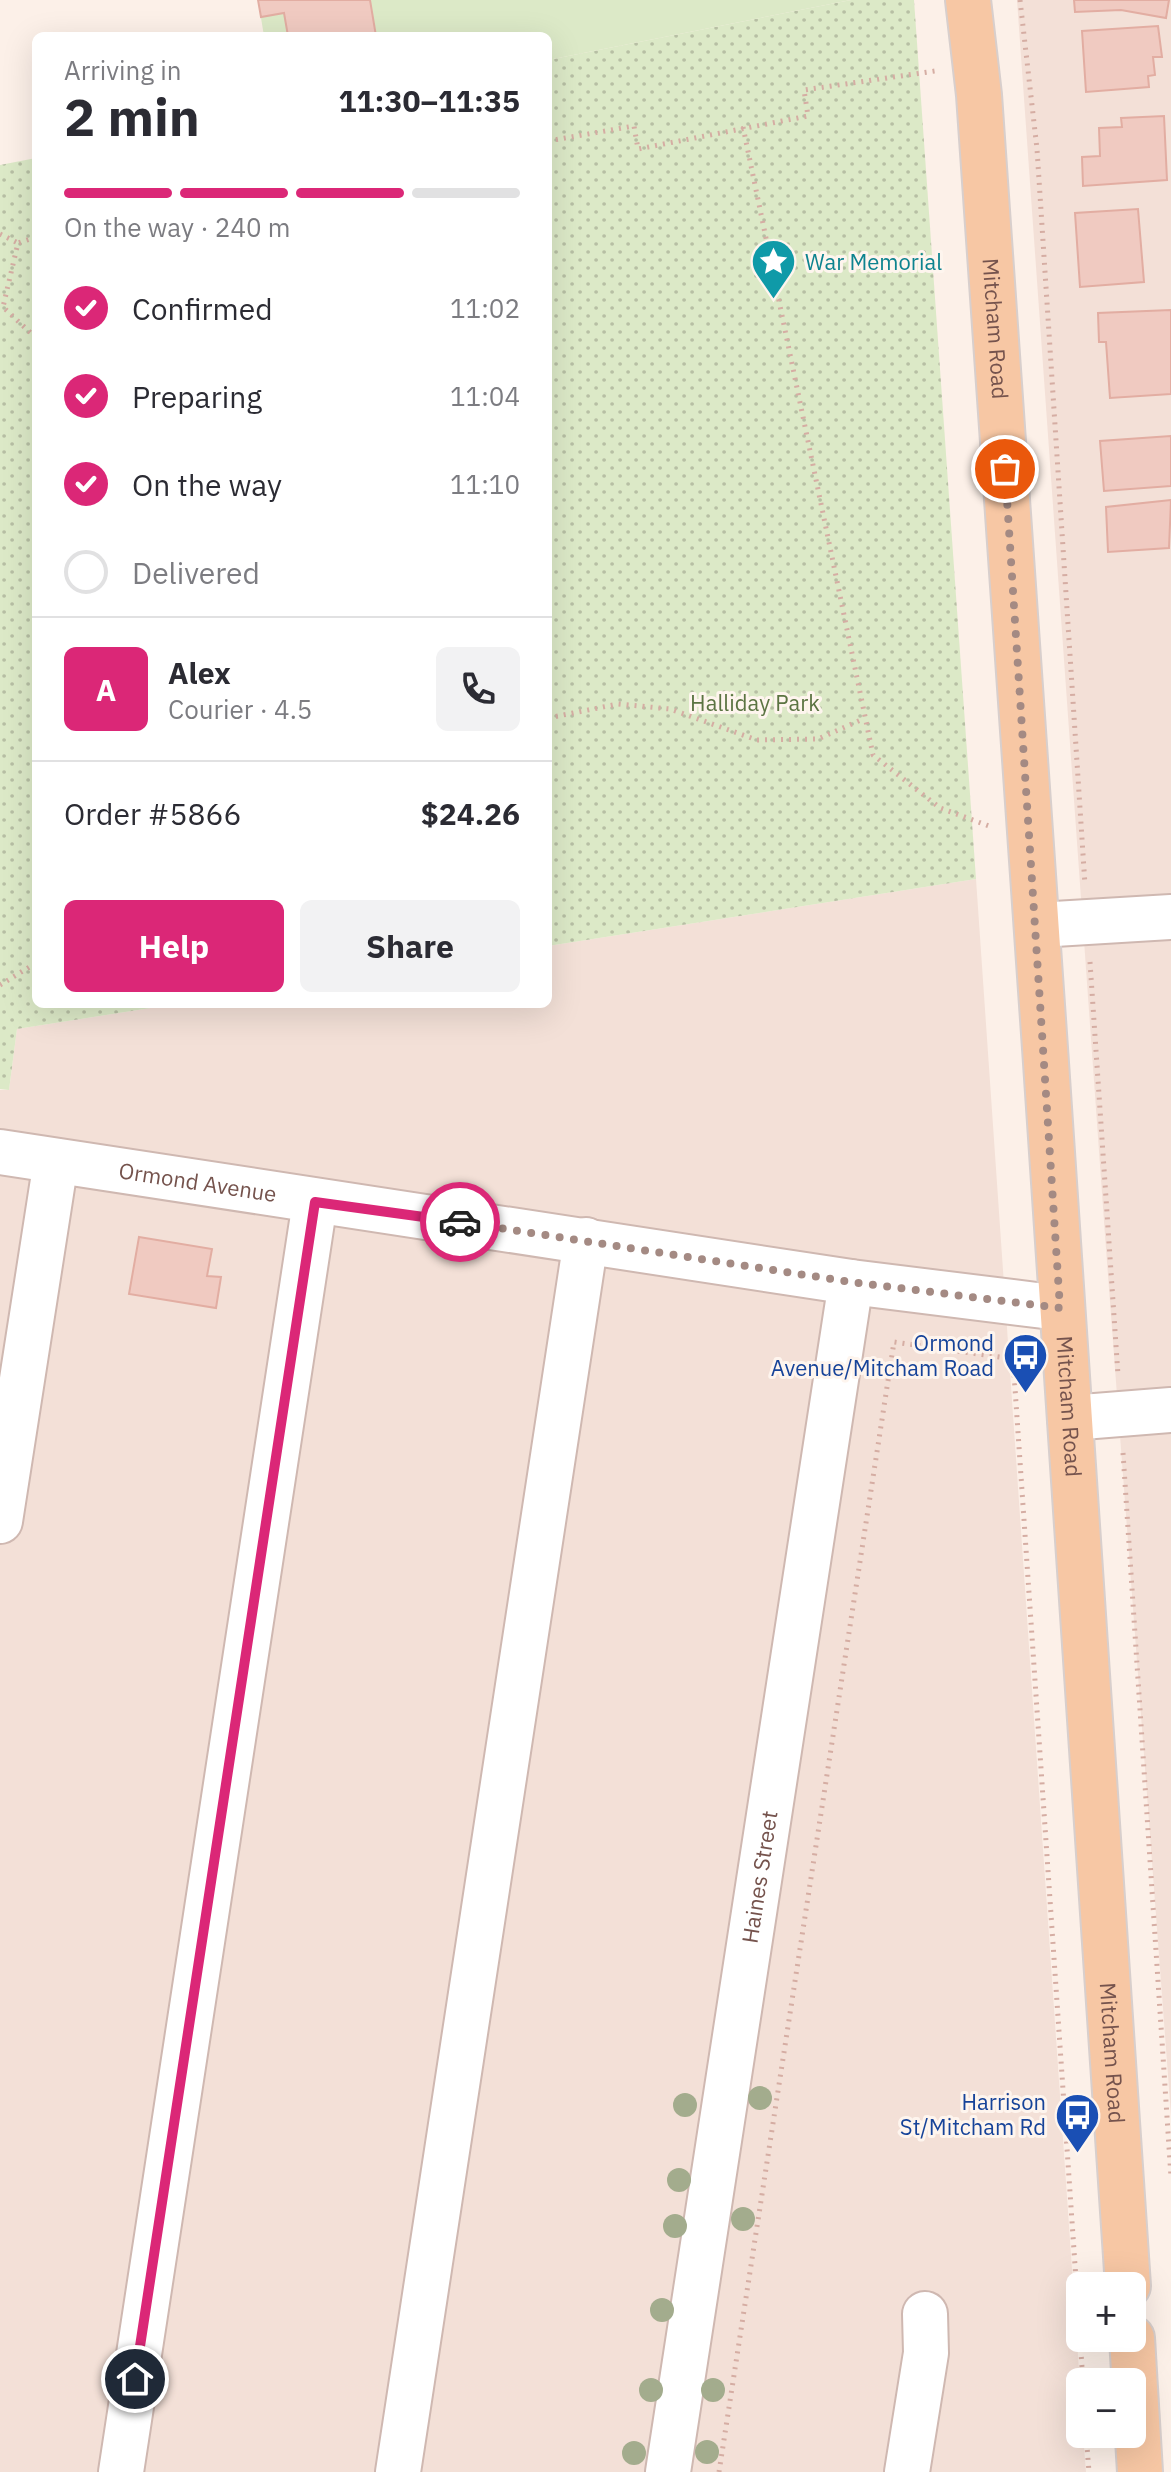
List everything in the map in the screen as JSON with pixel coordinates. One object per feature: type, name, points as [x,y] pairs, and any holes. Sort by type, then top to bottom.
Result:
[{"type":"main road","name":"Mitcham Road","points":[[968,0],[1038,925],[1060,1308],[1127,2272]]},
{"type":"main road","points":[[1133,2352],[1140,2472]]},
{"type":"street","points":[[1038,925],[1171,917]]},
{"type":"street","name":"Ormond Avenue","points":[[0,1152],[851,1282],[1060,1308]]},
{"type":"street","points":[[0,1521],[56,1161]]},
{"type":"street","points":[[121,2472],[315,1202]]},
{"type":"street","points":[[398,2472],[586,1240]]},
{"type":"street","name":"Haines Street","points":[[668,2472],[851,1282]]},
{"type":"street","points":[[1070,1418],[1171,1410]]},
{"type":"street","points":[[907,2472],[926,2353],[925,2314]]},
{"type":"path","points":[[1020,0],[1038,164],[1171,2177]]},
{"type":"path","points":[[552,140],[634,126],[638,149],[808,116],[804,90],[975,66]]},
{"type":"path","points":[[743,127],[863,719],[873,755],[940,808],[1032,842]]},
{"type":"path","points":[[0,234],[18,243],[32,238]]},
{"type":"path","points":[[18,243],[3,307],[32,334]]},
{"type":"path","points":[[552,717],[618,704],[670,709],[757,740],[818,739],[863,719]]},
{"type":"path","points":[[0,985],[32,965]]},
{"type":"path","points":[[719,2472],[894,1342],[1013,1359],[1082,2368]]},
{"type":"path","points":[[1087,2448],[1089,2472]]},
{"type":"shaded area","points":[[1017,0],[1171,0],[1171,2115],[1105,1235]]},
{"type":"shaded area","points":[[976,879],[1072,2272],[1066,2272],[1066,2352],[1078,2352],[1079,2368],[1066,2368],[1066,2448],[1084,2448],[1086,2472],[0,2472],[0,1090],[9,1090],[17,1029],[151,1008],[552,1008],[552,945]]},
{"type":"green space","points":[[258,0],[851,0],[552,59],[552,32],[263,32]]},
{"type":"green space","name":"Halliday Park","points":[[851,0],[914,0],[976,879],[552,945],[552,59]]},
{"type":"green space","points":[[32,159],[32,1008],[151,1008],[17,1029],[9,1090],[0,1089],[0,165]]},
{"type":"building","points":[[258,0],[370,0],[375,32],[287,32],[284,13],[261,17]]},
{"type":"building","points":[[1074,0],[1169,0],[1166,18],[1121,10],[1075,12]]},
{"type":"building","points":[[1158,26],[1162,57],[1153,57],[1155,75],[1148,76],[1149,87],[1086,92],[1082,31]]},
{"type":"building","points":[[1164,116],[1167,180],[1083,186],[1082,157],[1100,156],[1099,128],[1122,127],[1121,118]]},
{"type":"building","points":[[1138,209],[1144,282],[1080,287],[1075,213]]},
{"type":"building","points":[[1171,310],[1171,394],[1110,398],[1106,342],[1099,342],[1098,313]]},
{"type":"building","points":[[1171,436],[1171,486],[1104,491],[1100,441]]},
{"type":"building","points":[[1171,500],[1169,548],[1108,552],[1106,507]]},
{"type":"building","points":[[139,1237],[212,1249],[207,1276],[221,1277],[216,1308],[129,1294]]},
{"type":"way so far","points":[[460,1222],[851,1282],[1060,1308],[1036,897],[1005,469]]},
{"type":"place","name":"War Memorial","points":[[774,301]]},
{"type":"place","name":"Ormond Avenue/Mitcham Road","points":[[1025,1395]]},
{"type":"place","name":"Harrison St/Mitcham Rd","points":[[1077,2154]]},
{"type":"route","points":[[135,2379],[315,1202],[460,1222]]}]
